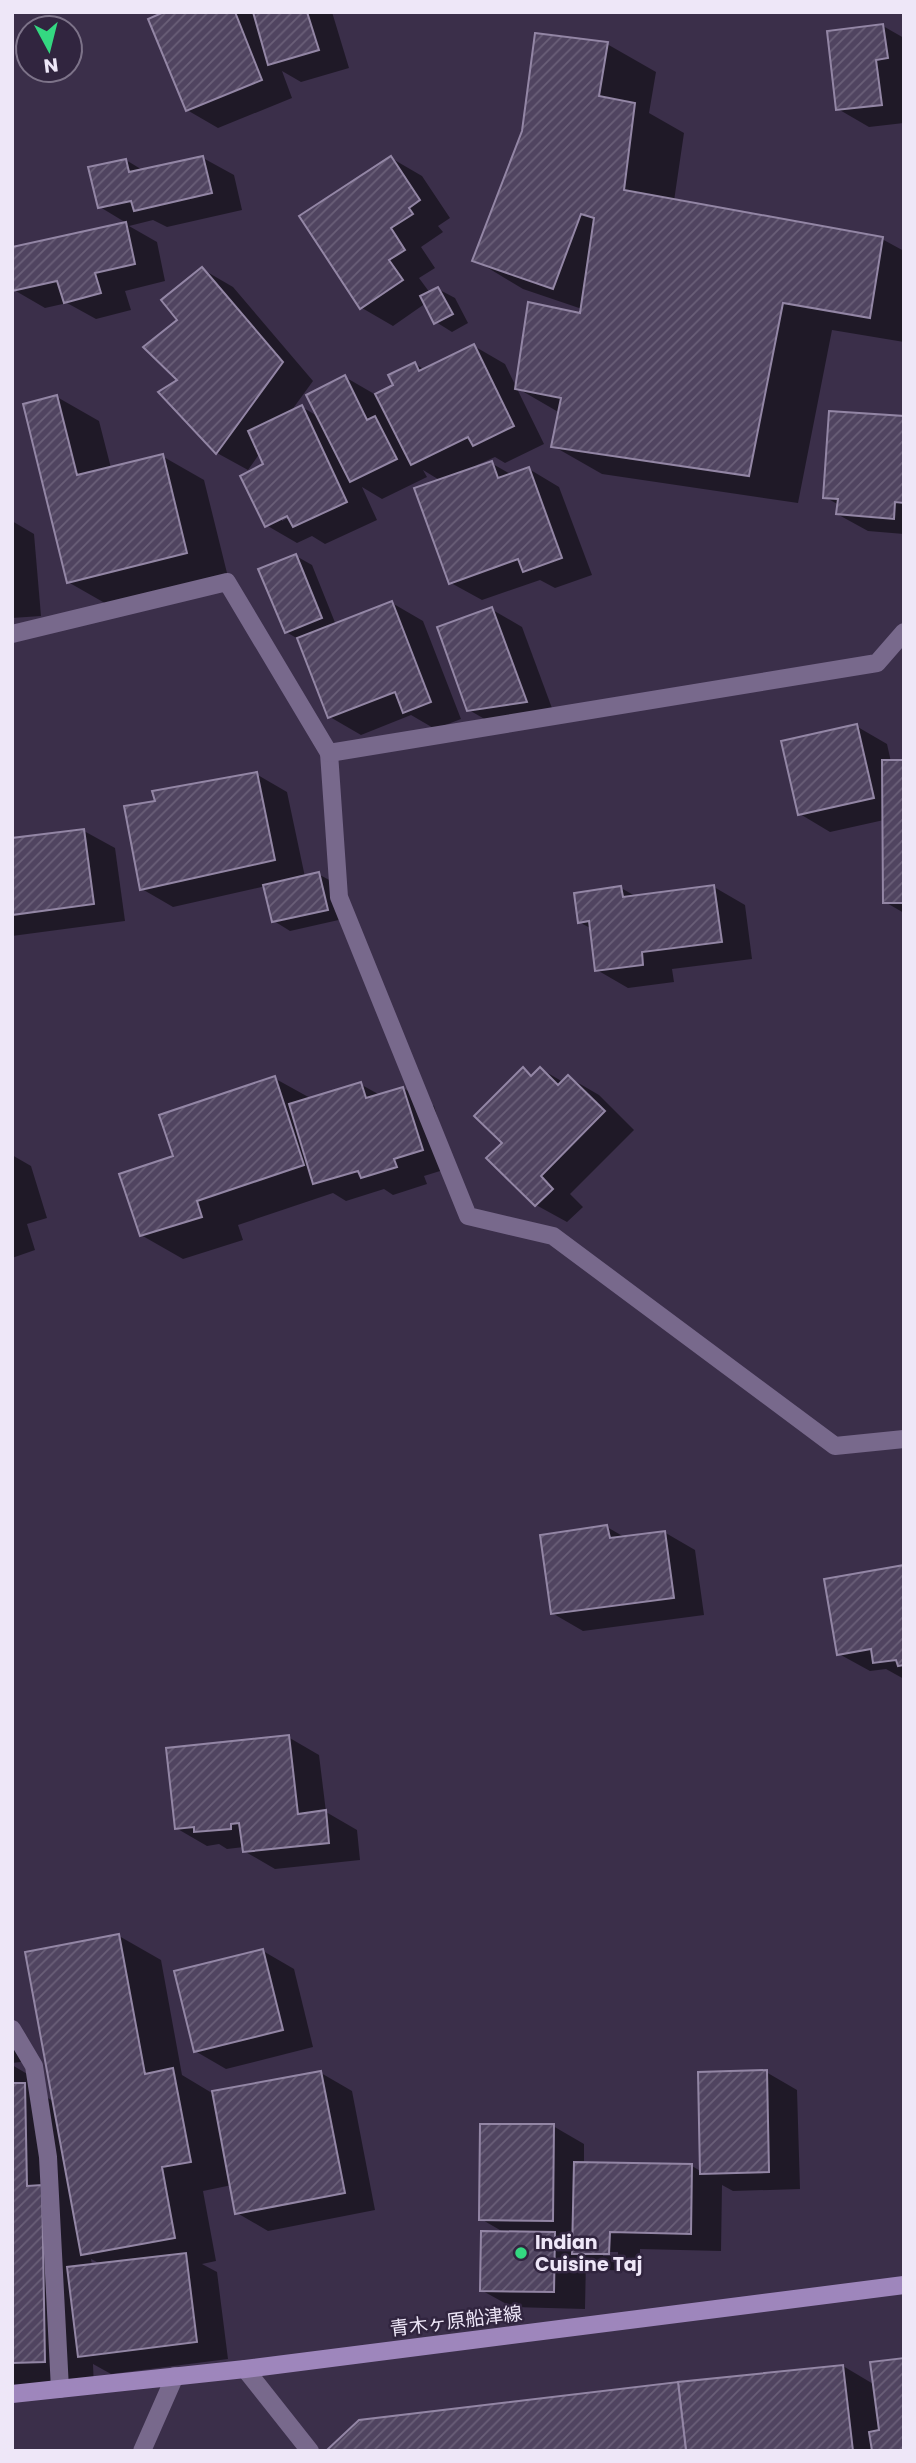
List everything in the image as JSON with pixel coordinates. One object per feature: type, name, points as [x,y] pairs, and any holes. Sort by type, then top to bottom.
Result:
[{"type":"main road","name":"青木ヶ原船津線","points":[[12,2394],[245,2369],[904,2285]]},
{"type":"street","points":[[12,634],[227,582],[329,753],[340,897],[468,1216],[553,1236],[835,1446],[904,1439]]},
{"type":"street","points":[[329,753],[877,663],[904,632]]},
{"type":"street","points":[[12,2029],[34,2066],[48,2157],[60,2389]]},
{"type":"street","points":[[245,2369],[310,2451]]},
{"type":"street","points":[[142,2451],[175,2376]]},
{"type":"building","points":[[164,12],[235,12],[262,80],[186,111],[148,19]]},
{"type":"building","points":[[253,12],[307,12],[319,50],[268,65]]},
{"type":"building","points":[[883,24],[888,58],[876,60],[882,105],[836,110],[827,31]]},
{"type":"building","points":[[535,33],[608,42],[599,96],[635,103],[624,190],[883,237],[870,318],[783,303],[749,476],[551,447],[561,398],[515,389],[528,302],[580,313],[594,218],[581,214],[553,289],[472,261],[522,131]]},
{"type":"building","points":[[203,156],[212,193],[134,211],[131,201],[98,208],[88,167],[126,159],[129,172]]},
{"type":"building","points":[[391,156],[420,200],[409,208],[413,214],[391,228],[405,250],[389,260],[403,280],[360,309],[299,216]]},
{"type":"building","points":[[126,222],[135,264],[95,273],[101,293],[64,303],[57,281],[12,291],[12,247]]},
{"type":"building","points":[[202,267],[283,362],[216,454],[158,392],[177,380],[143,347],[177,320],[161,300]]},
{"type":"building","points":[[438,287],[453,314],[434,324],[420,296]]},
{"type":"building","points":[[474,344],[514,426],[473,446],[468,437],[411,465],[375,394],[393,385],[388,375],[415,362],[419,371]]},
{"type":"building","points":[[345,375],[367,420],[375,416],[397,459],[350,482],[306,395]]},
{"type":"building","points":[[57,395],[77,475],[163,454],[187,553],[67,583],[23,404]]},
{"type":"building","points":[[302,405],[347,502],[293,527],[287,516],[265,527],[240,476],[263,464],[248,431]]},
{"type":"building","points":[[829,411],[904,416],[904,503],[895,502],[894,519],[836,514],[838,499],[823,498]]},
{"type":"building","points":[[492,461],[498,478],[529,467],[562,558],[523,572],[518,559],[449,584],[414,488]]},
{"type":"building","points":[[296,554],[322,618],[285,633],[258,569]]},
{"type":"building","points":[[392,601],[431,702],[403,713],[395,692],[328,718],[297,638]]},
{"type":"building","points":[[492,607],[527,702],[467,711],[437,627]]},
{"type":"building","points":[[857,724],[874,798],[798,815],[781,741]]},
{"type":"building","points":[[882,760],[904,760],[904,903],[883,903]]},
{"type":"building","points":[[257,772],[275,860],[140,890],[124,806],[155,801],[152,791]]},
{"type":"building","points":[[84,829],[94,904],[12,915],[12,838]]},
{"type":"building","points":[[319,872],[328,910],[272,922],[263,885]]},
{"type":"building","points":[[714,885],[722,942],[642,952],[643,965],[595,971],[589,921],[578,923],[574,893],[621,886],[623,897]]},
{"type":"building","points":[[523,1067],[531,1076],[540,1067],[558,1085],[568,1075],[605,1111],[541,1176],[553,1189],[535,1206],[486,1158],[502,1143],[474,1116]]},
{"type":"building","points":[[275,1076],[304,1165],[197,1201],[202,1217],[140,1236],[119,1174],[173,1156],[159,1115]]},
{"type":"building","points":[[361,1082],[366,1098],[403,1087],[423,1150],[394,1159],[397,1167],[361,1178],[358,1171],[313,1184],[289,1104]]},
{"type":"building","points":[[607,1525],[610,1538],[665,1531],[674,1598],[551,1614],[540,1535]]},
{"type":"building","points":[[904,1565],[904,1665],[898,1666],[896,1660],[873,1663],[871,1649],[837,1655],[824,1579]]},
{"type":"building","points":[[289,1735],[298,1814],[326,1810],[329,1843],[243,1852],[239,1823],[231,1824],[231,1829],[194,1832],[194,1827],[175,1829],[166,1748]]},
{"type":"building","points":[[119,1934],[145,2074],[173,2068],[191,2162],[162,2167],[175,2238],[81,2255],[25,1952]]},
{"type":"building","points":[[263,1949],[283,2030],[194,2052],[174,1971]]},
{"type":"building","points":[[767,2070],[769,2172],[700,2174],[698,2072]]},
{"type":"building","points":[[321,2071],[345,2193],[235,2214],[212,2091]]},
{"type":"building","points":[[12,2083],[25,2083],[27,2186],[42,2185],[45,2362],[12,2363]]},
{"type":"building","points":[[480,2124],[554,2124],[553,2221],[479,2220]]},
{"type":"building","points":[[574,2162],[692,2164],[691,2234],[610,2232],[609,2254],[572,2254]]},
{"type":"building","points":[[481,2231],[555,2232],[554,2292],[480,2291]]},
{"type":"building","points":[[186,2253],[197,2342],[78,2357],[67,2267]]},
{"type":"building","points":[[904,2358],[904,2451],[872,2451],[869,2432],[879,2430],[870,2362]]},
{"type":"building","points":[[843,2365],[853,2451],[686,2451],[678,2382]]},
{"type":"building","points":[[678,2382],[686,2451],[328,2449],[359,2420]]},
{"type":"place","name":"Indian Cuisine Taj","points":[[521,2253]]}]
